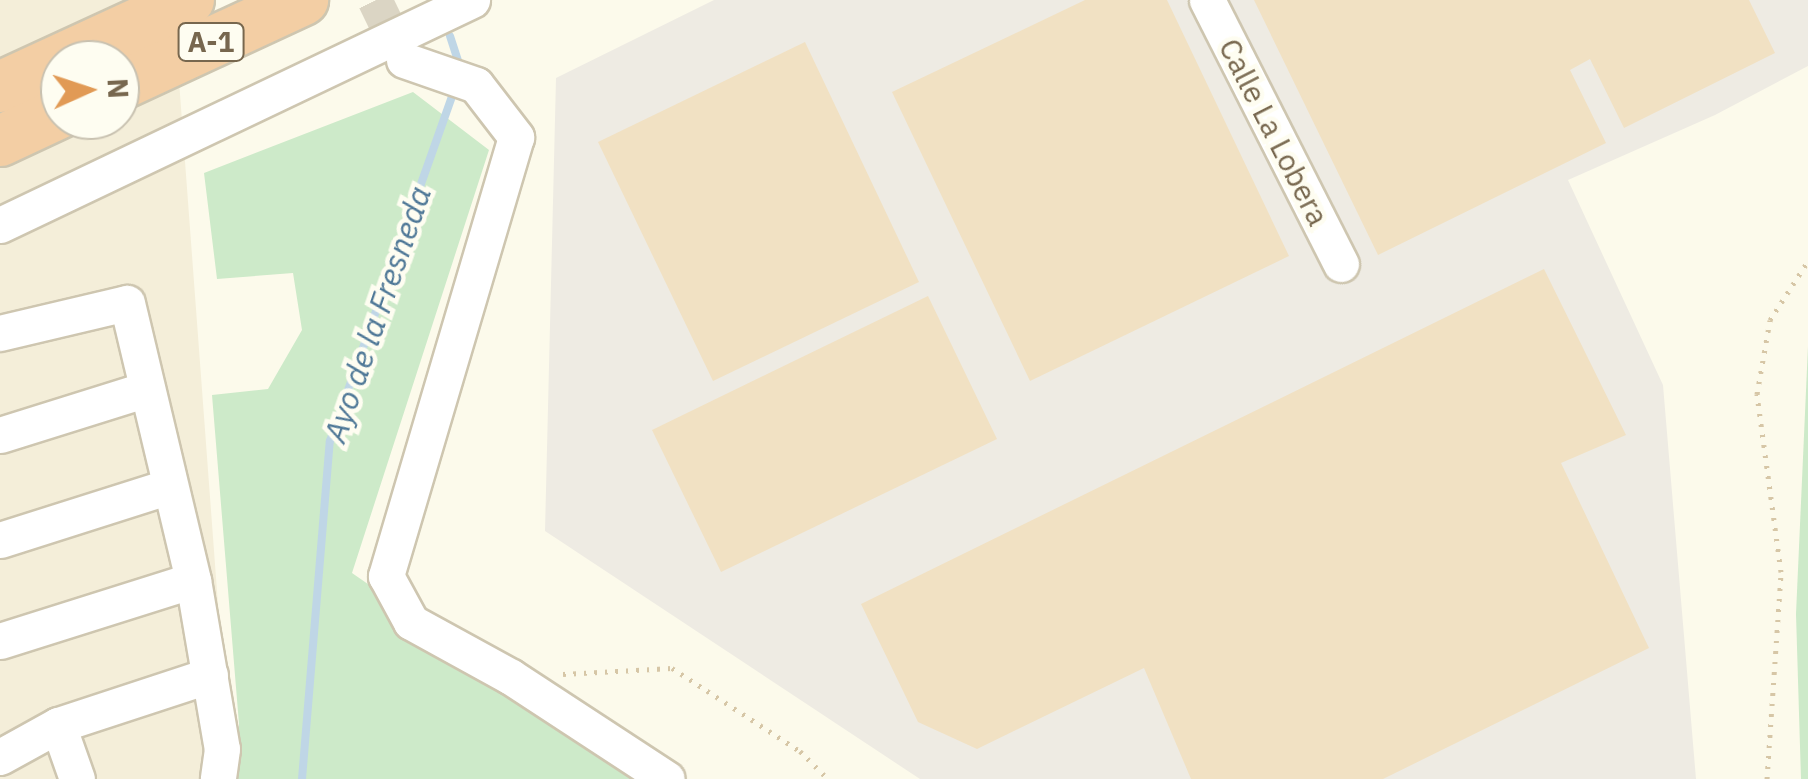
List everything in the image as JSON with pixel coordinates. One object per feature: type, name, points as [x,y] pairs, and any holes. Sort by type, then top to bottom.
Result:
[{"type":"highway","name":"A-1","points":[[140,76],[303,0]]},
{"type":"highway","name":"A-1","points":[[0,86],[172,8]]},
{"type":"highway","points":[[0,65],[58,42],[172,8]]},
{"type":"highway","points":[[0,142],[40,123]]},
{"type":"street","points":[[0,225],[472,0]]},
{"type":"street","name":"Calle La Lobera","points":[[1207,0],[1341,264]]},
{"type":"street","points":[[421,66],[476,85],[516,137],[386,576],[411,622],[510,677],[667,779]]},
{"type":"street","points":[[0,333],[127,304],[193,580],[222,749],[218,779]]},
{"type":"street","points":[[0,435],[148,389]]},
{"type":"street","points":[[0,540],[170,486]]},
{"type":"street","points":[[0,641],[193,580]]},
{"type":"street","points":[[0,757],[58,725],[210,675]]},
{"type":"street","points":[[58,725],[77,779]]},
{"type":"path","points":[[1767,779],[1782,572],[1757,394],[1770,320],[1808,261]]},
{"type":"path","points":[[510,677],[672,668],[800,751],[828,779]]},
{"type":"shaded area","points":[[0,0],[173,0],[231,779],[0,779]]},
{"type":"shaded area","points":[[714,0],[1808,0],[1808,66],[1715,115],[1568,180],[1663,385],[1696,779],[920,779],[545,531],[556,78]]},
{"type":"green space","points":[[413,92],[489,150],[352,573],[649,779],[236,779],[239,724],[212,395],[268,389],[302,330],[293,273],[217,279],[204,173]]},
{"type":"green space","points":[[1808,346],[1808,779],[1801,779],[1796,614]]},
{"type":"building","points":[[1085,0],[1167,0],[1289,256],[1030,381],[892,92]]},
{"type":"building","points":[[1254,0],[1749,0],[1775,53],[1624,128],[1590,59],[1570,70],[1606,143],[1378,255]]},
{"type":"building","points":[[805,42],[919,282],[713,381],[598,142]]},
{"type":"building","points":[[1544,269],[1626,435],[1561,463],[1649,648],[1383,779],[1191,779],[1144,668],[977,749],[918,722],[861,604]]},
{"type":"building","points":[[928,296],[997,439],[721,572],[652,430]]},
{"type":"waterway","name":"Ayo de la Fresneda","points":[[450,36],[461,70]]},
{"type":"waterway","name":"Ayo de la Fresneda","points":[[302,779],[330,441],[455,88]]},
{"type":"tunnel","points":[[375,0],[404,60]]}]
